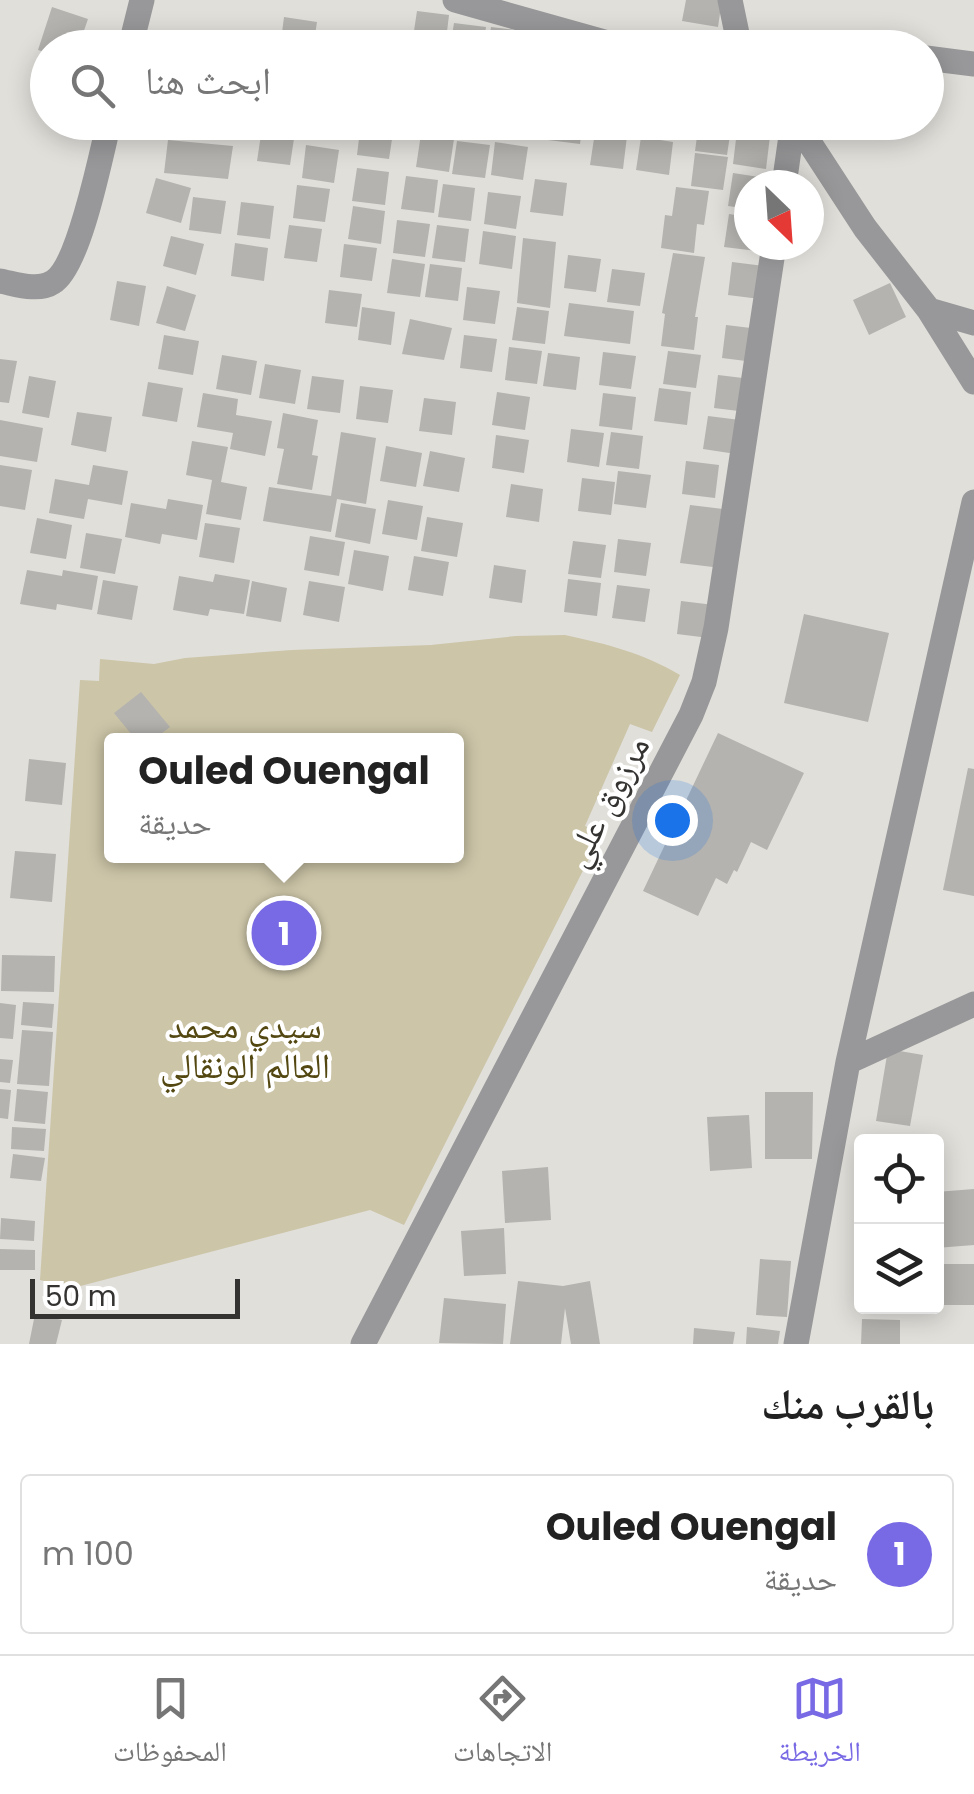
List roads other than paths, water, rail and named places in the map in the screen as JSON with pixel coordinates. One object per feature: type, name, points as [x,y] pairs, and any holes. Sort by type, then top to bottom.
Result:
[{"type":"street","points":[[134,30],[142,0]]},
{"type":"street","points":[[455,0],[564,30]]},
{"type":"street","points":[[730,0],[736,30]]},
{"type":"street","points":[[944,60],[974,64]]},
{"type":"street","points":[[0,280],[32,287],[54,282],[72,259],[105,140]]},
{"type":"street","points":[[787,170],[792,140]]},
{"type":"street","points":[[807,140],[856,216],[929,310],[974,382]]},
{"type":"street","name":"مرزوق علي","points":[[363,1344],[691,716],[704,682],[716,628],[772,260]]},
{"type":"street","points":[[929,310],[974,322]]},
{"type":"street","points":[[796,1344],[848,1062],[974,502]]},
{"type":"street","points":[[848,1062],[974,1004]]},
{"type":"place","name":"Ouled Ouengal","points":[[284,933]]},
{"type":"park label","name":"سيدي محمد العالم الونقالي","points":[[245,1045]]}]
